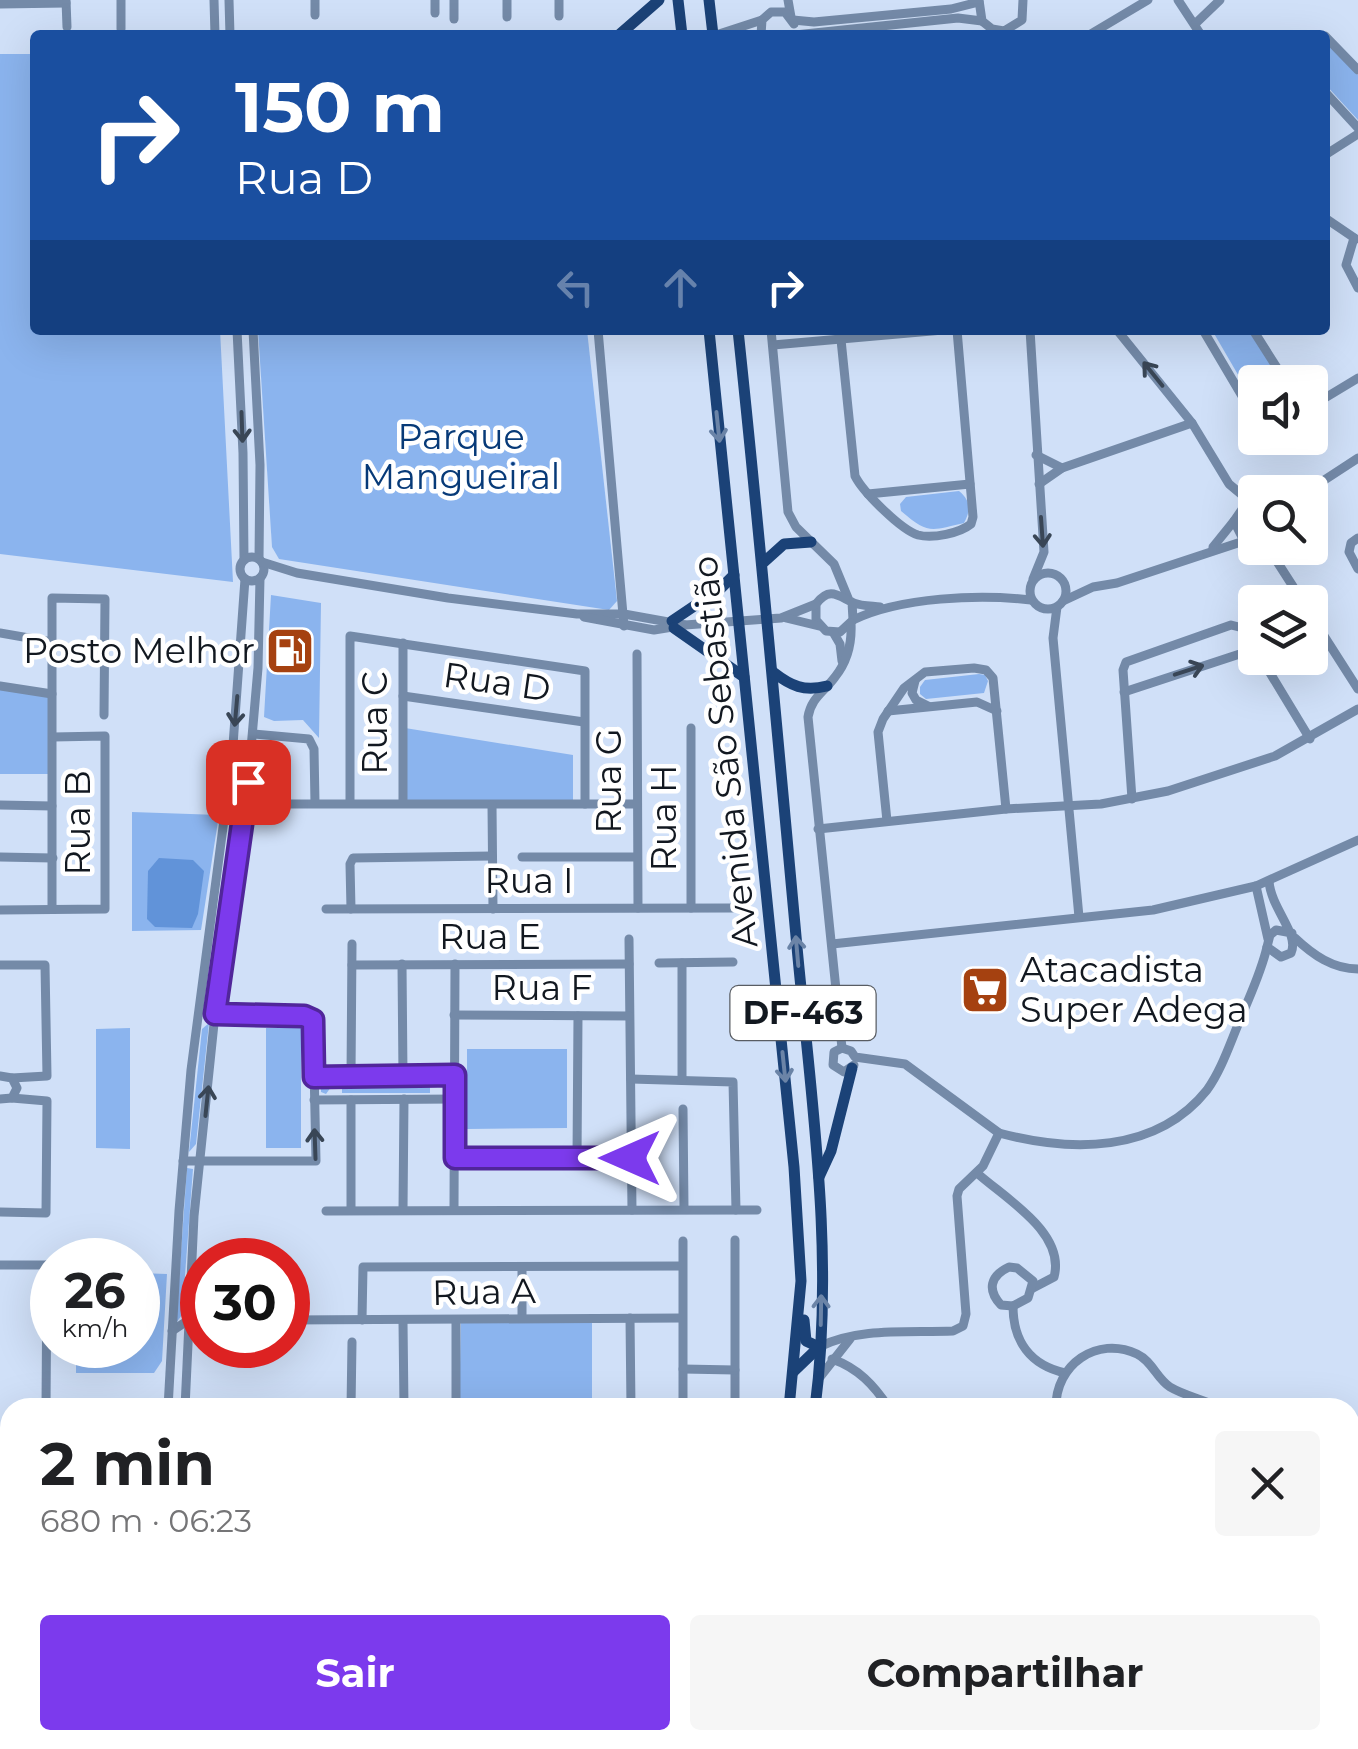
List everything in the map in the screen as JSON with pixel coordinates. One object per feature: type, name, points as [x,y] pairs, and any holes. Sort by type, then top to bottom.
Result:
[{"type":"main road","points":[[625,30],[659,0]]},
{"type":"main road","points":[[678,0],[681,30]]},
{"type":"main road","points":[[709,0],[713,30]]},
{"type":"main road","name":"Avenida São Sebastião","points":[[710,335],[794,1167],[800,1282],[790,1398]]},
{"type":"main road","name":"Avenida São Sebastião","points":[[739,335],[764,562],[819,1177],[816,1398]]},
{"type":"main road","points":[[764,562],[784,544],[811,542]]},
{"type":"main road","points":[[734,575],[677,625],[744,678]]},
{"type":"main road","points":[[774,672],[797,688],[813,690],[827,686]]},
{"type":"main road","points":[[819,1177],[831,1151],[853,1062]]},
{"type":"main road","points":[[793,1372],[819,1347],[806,1341],[800,1282]]},
{"type":"street","points":[[121,0],[121,29]]},
{"type":"street","points":[[214,0],[214,30]]},
{"type":"street","points":[[229,0],[230,30]]},
{"type":"street","points":[[315,0],[315,14]]},
{"type":"street","points":[[434,0],[435,13]]},
{"type":"street","points":[[454,0],[454,19]]},
{"type":"street","points":[[506,17],[507,0]]},
{"type":"street","points":[[559,0],[559,16]]},
{"type":"street","points":[[736,30],[762,20],[776,0]]},
{"type":"street","points":[[788,0],[793,30]]},
{"type":"street","points":[[1013,30],[1022,20],[1023,0]]},
{"type":"street","points":[[1097,30],[1148,0]]},
{"type":"street","points":[[1178,0],[1198,30]]},
{"type":"street","points":[[1195,24],[1220,0]]},
{"type":"street","points":[[771,12],[785,12],[792,19],[814,22],[979,1],[982,21]]},
{"type":"street","points":[[0,4],[66,2],[68,27]]},
{"type":"street","points":[[842,30],[958,18],[982,21],[994,30]]},
{"type":"street","points":[[761,30],[762,20]]},
{"type":"street","points":[[1330,42],[1358,70]]},
{"type":"street","points":[[1330,98],[1358,131],[1330,152]]},
{"type":"street","points":[[1330,221],[1356,239],[1346,265],[1358,288]]},
{"type":"street","points":[[169,1398],[179,1211],[240,668],[245,578],[240,567],[244,560],[244,453],[237,335]]},
{"type":"street","points":[[193,1238],[215,1014],[245,804],[258,670],[262,576],[253,335]]},
{"type":"street","points":[[598,335],[624,620]]},
{"type":"street","points":[[772,335],[788,512],[796,528],[834,564],[850,600],[849,644],[841,668],[813,700],[808,717],[842,1048]]},
{"type":"street","points":[[773,346],[834,335]]},
{"type":"street","points":[[840,335],[854,471],[868,494],[918,534],[962,530],[972,524],[957,335]]},
{"type":"street","points":[[1030,335],[1044,552],[1032,582],[1035,604],[1053,638]]},
{"type":"street","points":[[1121,335],[1192,423],[1229,484],[1238,492]]},
{"type":"street","points":[[1206,335],[1238,389]]},
{"type":"street","points":[[1256,335],[1275,365]]},
{"type":"street","points":[[1328,396],[1358,378]]},
{"type":"street","points":[[1039,484],[1062,468],[1192,423]]},
{"type":"street","points":[[1036,455],[1062,468]]},
{"type":"street","points":[[1328,478],[1358,458]]},
{"type":"street","points":[[868,494],[970,484]]},
{"type":"street","points":[[892,515],[898,491]]},
{"type":"street","points":[[1211,549],[1238,515]]},
{"type":"street","points":[[1234,522],[1238,533]]},
{"type":"street","points":[[1357,567],[1349,548],[1358,538]]},
{"type":"street","points":[[833,632],[883,608],[997,597],[1060,604],[1093,587],[1142,575],[1211,549],[1238,545]]},
{"type":"street","points":[[244,560],[251,556],[297,572],[448,598],[677,625],[783,618],[816,604],[829,593],[834,564]]},
{"type":"street","points":[[245,578],[253,581],[262,576],[297,572]]},
{"type":"street","points":[[997,597],[1050,573],[1093,587]]},
{"type":"street","points":[[1062,580],[1066,590],[1053,638],[1079,918]]},
{"type":"street","points":[[829,593],[883,608]]},
{"type":"street","points":[[0,910],[52,909],[52,598],[104,599],[104,715]]},
{"type":"street","points":[[816,604],[814,612],[820,626]]},
{"type":"street","points":[[783,618],[833,632],[842,651],[841,668]]},
{"type":"street","points":[[1132,799],[1124,665],[1231,625],[1238,627]]},
{"type":"street","points":[[0,633],[52,642]]},
{"type":"street","points":[[350,803],[350,636],[584,671],[585,804]]},
{"type":"street","points":[[1328,642],[1358,689]]},
{"type":"street","name":"Rua C","points":[[403,643],[403,804]]},
{"type":"street","name":"Rua G","points":[[637,654],[638,908]]},
{"type":"street","points":[[1124,692],[1238,654]]},
{"type":"street","points":[[240,668],[252,665],[258,670]]},
{"type":"street","points":[[887,821],[878,732],[904,688],[919,674],[980,669],[993,678],[1006,809]]},
{"type":"street","points":[[919,674],[912,693],[916,700],[930,707]]},
{"type":"street","points":[[1271,675],[1310,739]]},
{"type":"street","points":[[0,686],[52,694]]},
{"type":"street","points":[[978,702],[994,689]]},
{"type":"street","name":"Rua D","points":[[403,696],[584,722]]},
{"type":"street","points":[[888,711],[978,702],[997,710]]},
{"type":"street","points":[[818,829],[1132,799],[1242,770],[1310,739],[1358,709]]},
{"type":"street","name":"Rua H","points":[[691,728],[691,908]]},
{"type":"street","points":[[252,734],[308,739],[314,749],[315,803]]},
{"type":"street","name":"Rua B","points":[[52,909],[105,909],[105,736],[54,737]]},
{"type":"street","points":[[245,804],[637,804]]},
{"type":"street","points":[[492,805],[493,908]]},
{"type":"street","points":[[0,806],[52,806]]},
{"type":"street","points":[[832,944],[1153,910],[1256,886],[1358,840]]},
{"type":"street","points":[[220,856],[226,863],[236,862]]},
{"type":"street","points":[[351,909],[350,864],[359,857],[492,856]]},
{"type":"street","points":[[0,857],[53,858]]},
{"type":"street","points":[[522,857],[637,857]]},
{"type":"street","points":[[1269,881],[1272,902],[1293,935],[1312,953],[1345,968],[1358,968]]},
{"type":"street","points":[[1256,886],[1268,943],[1286,955],[1312,953]]},
{"type":"street","name":"Rua I","points":[[326,909],[732,908]]},
{"type":"street","points":[[853,1062],[904,1064],[999,1133],[1053,1146],[1084,1147],[1132,1138],[1171,1120],[1198,1099],[1213,1080],[1261,974],[1268,943],[1276,930],[1293,935]]},
{"type":"street","points":[[1261,974],[1295,945],[1293,935]]},
{"type":"street","points":[[629,939],[632,1210]]},
{"type":"street","points":[[350,1076],[352,944]]},
{"type":"street","points":[[207,947],[216,946],[224,952]]},
{"type":"street","points":[[659,963],[733,962]]},
{"type":"street","points":[[682,963],[682,1080]]},
{"type":"street","points":[[402,964],[403,1076]]},
{"type":"street","points":[[454,1210],[455,964]]},
{"type":"street","name":"Rua E","points":[[352,965],[629,964]]},
{"type":"street","points":[[0,966],[46,966],[47,1076],[0,1076]]},
{"type":"street","points":[[184,1162],[316,1161],[313,1020],[304,1016],[215,1014]]},
{"type":"street","name":"Rua F","points":[[454,1015],[629,1016]]},
{"type":"street","points":[[578,1016],[578,1158]]},
{"type":"street","points":[[842,1048],[852,1051],[853,1062],[844,1072],[833,1065],[834,1052],[842,1048]]},
{"type":"street","points":[[314,1077],[455,1075]]},
{"type":"street","points":[[437,1098],[434,1088],[438,1076]]},
{"type":"street","points":[[12,1078],[17,1088],[12,1098]]},
{"type":"street","points":[[631,1079],[730,1080],[734,1085],[736,1210]]},
{"type":"street","points":[[0,1099],[47,1101],[46,1213],[0,1212]]},
{"type":"street","points":[[314,1100],[456,1099]]},
{"type":"street","points":[[351,1100],[351,1210]]},
{"type":"street","points":[[402,1210],[404,1100]]},
{"type":"street","points":[[683,1108],[684,1210]]},
{"type":"street","points":[[819,1347],[852,1336],[954,1331],[964,1326],[957,1196],[959,1189],[977,1174],[999,1133]]},
{"type":"street","points":[[455,1158],[630,1158]]},
{"type":"street","points":[[977,1174],[1043,1231],[1055,1248],[1054,1276],[1033,1288]]},
{"type":"street","points":[[326,1211],[757,1210]]},
{"type":"street","points":[[179,1211],[184,1218],[194,1216]]},
{"type":"street","points":[[735,1240],[735,1398]]},
{"type":"street","points":[[683,1241],[683,1398]]},
{"type":"street","points":[[0,1265],[30,1265]]},
{"type":"street","points":[[522,1266],[522,1318]]},
{"type":"street","points":[[362,1320],[363,1267],[682,1266]]},
{"type":"street","points":[[1009,1267],[1017,1268],[1034,1281],[1033,1288],[1028,1298],[1014,1306],[1001,1305],[993,1296],[991,1285],[994,1276],[1009,1267]]},
{"type":"street","points":[[1014,1306],[1013,1326],[1022,1346],[1048,1369],[1065,1373]]},
{"type":"street","points":[[630,1318],[631,1398]]},
{"type":"street","name":"Rua A","points":[[310,1320],[682,1318]]},
{"type":"street","points":[[456,1320],[456,1398]]},
{"type":"street","points":[[403,1322],[404,1398]]},
{"type":"street","points":[[172,1331],[180,1327]]},
{"type":"street","points":[[817,1382],[852,1336]]},
{"type":"street","points":[[351,1398],[352,1342]]},
{"type":"street","points":[[1056,1398],[1065,1373],[1088,1351],[1111,1348],[1136,1353],[1151,1364],[1167,1386],[1196,1398]]},
{"type":"street","points":[[832,1359],[872,1383],[882,1398]]},
{"type":"street","points":[[46,1398],[47,1368]]},
{"type":"street","points":[[186,1398],[187,1368]]},
{"type":"street","points":[[684,1369],[735,1370]]},
{"type":"green space","points":[[1330,46],[1358,75],[1358,120],[1330,89]]},
{"type":"green space","points":[[0,54],[30,54],[30,335],[220,335],[233,582],[0,554]]},
{"type":"green space","name":"Parque Mangueiral","points":[[258,335],[588,335],[617,601],[609,610],[279,559],[272,547]]},
{"type":"green space","points":[[1215,335],[1253,335],[1272,365],[1238,365],[1238,375]]},
{"type":"green space","points":[[959,491],[969,506],[964,523],[930,529],[901,511],[900,504],[906,497]]},
{"type":"green space","points":[[271,595],[321,603],[319,738],[303,720],[274,721],[264,717]]},
{"type":"green space","points":[[979,674],[988,681],[984,693],[926,699],[920,694],[925,680]]},
{"type":"green space","points":[[0,688],[46,695],[50,700],[50,774],[0,774]]},
{"type":"green space","points":[[405,728],[573,755],[573,802],[410,802],[405,798]]},
{"type":"green space","points":[[232,809],[238,809],[211,1010],[204,1010]]},
{"type":"green space","points":[[132,812],[219,815],[201,930],[132,931]]},
{"type":"green space","points":[[209,1023],[196,1144],[189,1152],[202,1029]]},
{"type":"green space","points":[[130,1028],[130,1149],[96,1148],[96,1029]]},
{"type":"green space","points":[[266,1028],[301,1028],[301,1148],[266,1148]]},
{"type":"green space","points":[[467,1049],[567,1049],[567,1128],[467,1129]]},
{"type":"green space","points":[[430,1081],[430,1093],[342,1093],[342,1087],[331,1087],[326,1094],[321,1092],[321,1082]]},
{"type":"green space","points":[[187,1168],[193,1169],[188,1238],[182,1238]]},
{"type":"green space","points":[[180,1267],[180,1318],[176,1323]]},
{"type":"green space","points":[[160,1274],[167,1274],[160,1364]]},
{"type":"green space","points":[[592,1321],[592,1398],[459,1398],[461,1323]]},
{"type":"green space","points":[[76,1368],[157,1368],[154,1373],[76,1373]]},
{"type":"shaded area","points":[[159,858],[193,860],[204,871],[192,928],[155,927],[147,919],[148,871]]},
{"type":"place","name":"Posto Melhor","points":[[290,651]]},
{"type":"place","name":"Atacadista Super Adega","points":[[985,990]]},
{"type":"route","points":[[248,782],[215,1014],[304,1016],[313,1020],[314,1077],[455,1075],[455,1158],[630,1158]]}]
